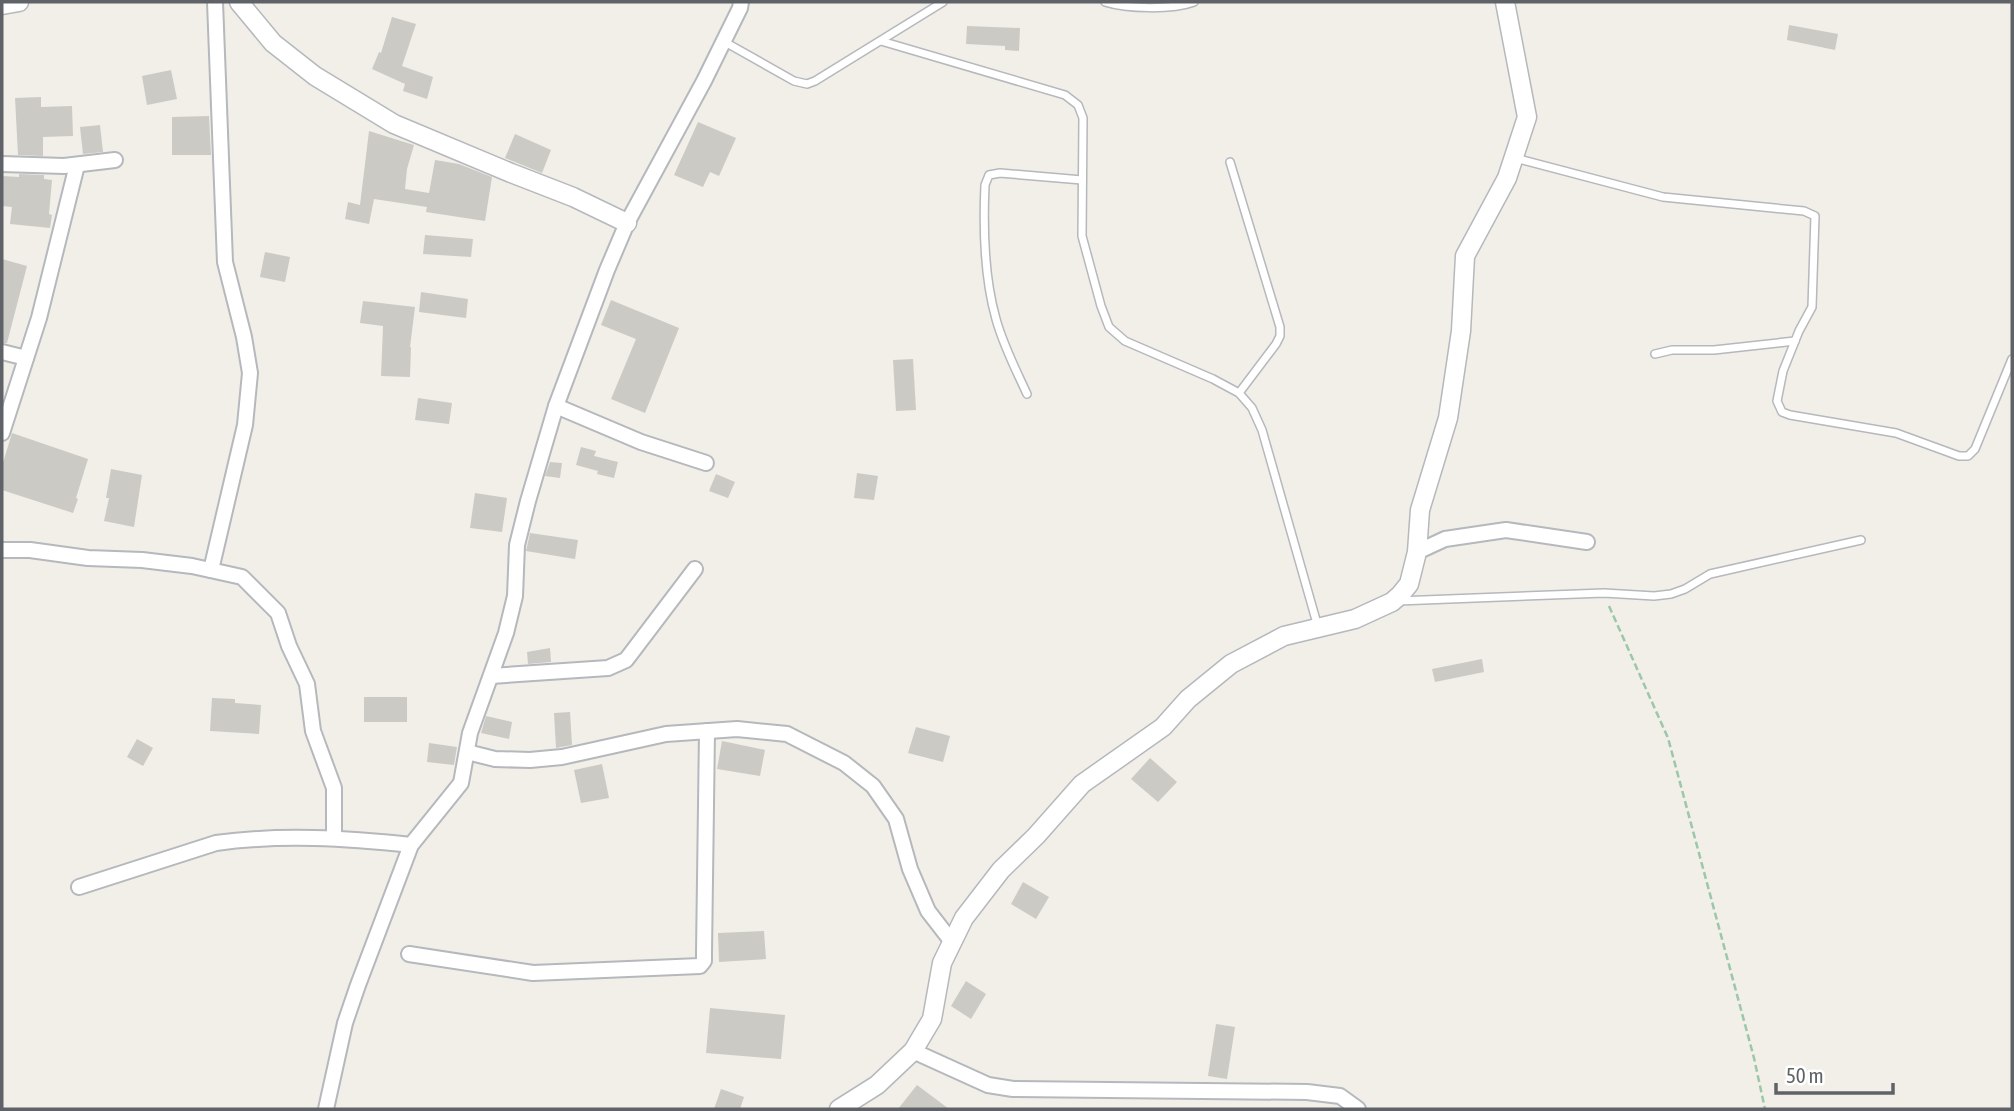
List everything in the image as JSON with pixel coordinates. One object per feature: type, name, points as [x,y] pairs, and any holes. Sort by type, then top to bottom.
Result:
[{"type":"street","points":[[2,5],[19,2]]},
{"type":"street","points":[[211,570],[245,425],[250,373],[225,262],[215,2]]},
{"type":"street","points":[[241,2],[273,43],[315,76],[394,124],[573,197],[626,223]]},
{"type":"street","points":[[326,1109],[332,1076],[354,998],[411,845],[461,783],[470,733],[506,633],[515,596],[517,545],[556,406],[626,223],[741,2]]},
{"type":"street","points":[[839,1109],[877,1084],[913,1051],[932,1019],[942,963],[964,918],[1001,870],[1036,836],[1082,784],[1163,727],[1188,699],[1231,664],[1284,636],[1355,619],[1392,602],[1409,584],[1417,552],[1420,510],[1448,418],[1461,331],[1465,256],[1507,178],[1527,117],[1505,2]]},
{"type":"street","points":[[2,164],[77,165],[115,160]]},
{"type":"street","points":[[2,433],[39,318],[77,165]]},
{"type":"street","points":[[2,352],[26,358]]},
{"type":"street","points":[[556,406],[641,442],[706,463]]},
{"type":"street","points":[[1417,552],[1445,539],[1506,530],[1587,542]]},
{"type":"street","points":[[2,550],[142,560],[192,566],[242,577],[278,613],[289,646],[307,684],[313,731],[334,788],[334,838]]},
{"type":"street","points":[[491,676],[608,668],[626,660],[695,569]]},
{"type":"street","points":[[467,752],[495,759],[541,759],[562,757],[666,734],[737,729],[787,734],[844,763],[873,786],[896,819],[910,869],[928,911],[952,942]]},
{"type":"street","points":[[409,954],[533,973],[700,966],[704,961],[707,732]]},
{"type":"street","points":[[79,887],[216,843],[236,840],[334,838],[411,845]]},
{"type":"street","points":[[913,1051],[988,1085],[1013,1089],[1307,1092],[1340,1096],[1358,1109]]},
{"type":"lane","points":[[723,41],[794,81],[807,84],[943,2]]},
{"type":"lane","points":[[1105,2],[1128,7],[1183,6],[1194,2]]},
{"type":"lane","points":[[881,41],[1065,95],[1078,105],[1083,118],[1082,236],[1109,327],[1125,341],[1239,393],[1252,408],[1262,430],[1318,627]]},
{"type":"lane","points":[[1514,157],[1664,197],[1804,211],[1815,216],[1812,307],[1783,370],[1777,401],[1782,412],[1896,433],[1959,456],[1968,456],[1975,449],[2012,359]]},
{"type":"lane","points":[[1230,162],[1280,327],[1276,344],[1239,393]]},
{"type":"lane","points":[[1027,394],[996,320],[987,276],[985,185],[989,175],[1000,173],[1082,180]]},
{"type":"lane","points":[[1655,354],[1672,349],[1726,349],[1795,341]]},
{"type":"lane","points":[[1392,602],[1604,593],[1654,596],[1671,594],[1710,574],[1861,540]]},
{"type":"path","points":[[1604,593],[1668,738],[1754,1058],[1765,1109]]},
{"type":"building","points":[[392,17],[416,24],[402,66],[433,77],[427,99],[403,91],[405,84],[372,69],[379,52],[381,53]]},
{"type":"building","points":[[1789,25],[1838,34],[1835,50],[1787,40]]},
{"type":"building","points":[[967,26],[1020,28],[1019,51],[1005,50],[1005,46],[966,44]]},
{"type":"building","points":[[171,70],[177,99],[147,105],[142,76]]},
{"type":"building","points":[[41,97],[41,107],[72,106],[73,136],[43,137],[43,156],[18,155],[15,98]]},
{"type":"building","points":[[209,116],[211,155],[172,155],[172,117]]},
{"type":"building","points":[[698,122],[736,138],[719,176],[710,172],[703,187],[674,175]]},
{"type":"building","points":[[100,125],[103,152],[83,154],[80,127]]},
{"type":"building","points":[[369,131],[414,145],[405,189],[429,193],[435,160],[459,164],[492,177],[485,221],[426,212],[427,207],[374,199],[369,224],[345,219],[348,202],[360,205]]},
{"type":"building","points":[[515,134],[551,150],[542,173],[505,158]]},
{"type":"building","points":[[19,174],[44,175],[44,179],[52,180],[50,228],[10,224],[12,207],[2,206],[2,176],[19,177]]},
{"type":"building","points":[[425,235],[473,239],[471,257],[423,254]]},
{"type":"building","points":[[265,252],[290,257],[285,282],[260,277]]},
{"type":"building","points":[[2,259],[27,266],[7,343],[2,343]]},
{"type":"building","points":[[421,292],[468,299],[466,318],[419,312]]},
{"type":"building","points":[[611,300],[679,328],[645,413],[611,399],[636,339],[601,325]]},
{"type":"building","points":[[363,301],[415,307],[410,347],[410,377],[381,376],[383,326],[360,323]]},
{"type":"building","points":[[913,359],[916,410],[896,411],[893,360]]},
{"type":"building","points":[[418,398],[452,403],[449,424],[415,420]]},
{"type":"building","points":[[12,433],[88,459],[73,513],[2,490],[2,466]]},
{"type":"building","points":[[581,447],[596,451],[594,456],[618,462],[614,478],[576,465]]},
{"type":"building","points":[[550,462],[562,463],[560,478],[545,476]]},
{"type":"building","points":[[111,469],[142,475],[134,527],[104,521]]},
{"type":"building","points":[[857,473],[878,476],[874,500],[854,498]]},
{"type":"building","points":[[716,474],[735,482],[728,498],[709,491]]},
{"type":"building","points":[[475,493],[507,498],[502,532],[470,528]]},
{"type":"building","points":[[530,533],[578,540],[575,559],[526,551]]},
{"type":"building","points":[[550,648],[551,662],[528,664],[527,652]]},
{"type":"building","points":[[1482,659],[1484,672],[1435,682],[1432,669]]},
{"type":"building","points":[[364,697],[407,697],[407,722],[364,722]]},
{"type":"building","points":[[212,698],[235,699],[235,703],[261,705],[259,734],[210,731]]},
{"type":"building","points":[[570,712],[572,745],[556,748],[554,713]]},
{"type":"building","points":[[486,716],[512,722],[509,739],[481,733]]},
{"type":"building","points":[[916,727],[950,736],[943,762],[908,753]]},
{"type":"building","points":[[137,739],[153,748],[143,766],[127,757]]},
{"type":"building","points":[[722,741],[765,750],[760,776],[717,769]]},
{"type":"building","points":[[429,743],[457,747],[454,765],[427,762]]},
{"type":"building","points":[[1150,758],[1177,782],[1158,802],[1131,779]]},
{"type":"building","points":[[602,764],[609,798],[581,803],[574,770]]},
{"type":"building","points":[[1023,882],[1049,897],[1036,919],[1011,904]]},
{"type":"building","points":[[764,931],[766,959],[719,962],[718,933]]},
{"type":"building","points":[[966,981],[986,994],[971,1019],[951,1006]]},
{"type":"building","points":[[710,1008],[785,1015],[781,1059],[706,1053]]},
{"type":"building","points":[[1216,1024],[1235,1027],[1227,1079],[1208,1076]]},
{"type":"building","points":[[917,1085],[949,1109],[898,1109]]},
{"type":"building","points":[[721,1089],[744,1097],[740,1109],[714,1109]]}]
